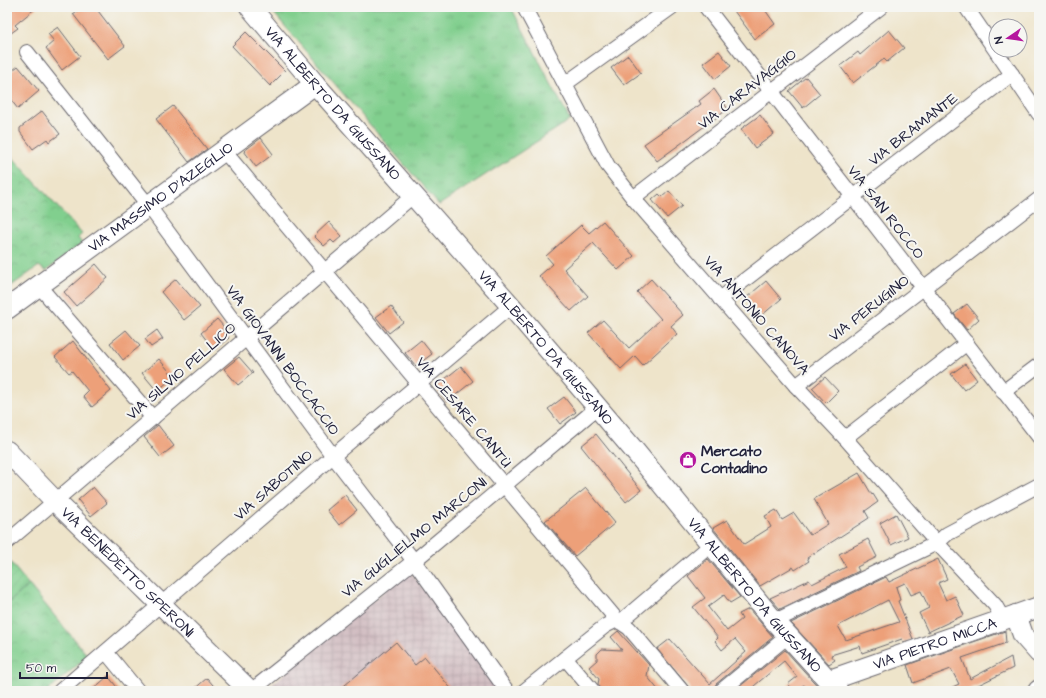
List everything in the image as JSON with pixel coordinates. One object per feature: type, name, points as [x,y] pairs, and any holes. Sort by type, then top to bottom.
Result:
[{"type":"street","name":"VIA ALBERTO DA GIUSSANO","points":[[250,7],[315,84],[414,195],[598,407],[775,621],[834,685]]},
{"type":"street","name":"VIA ANTONIO CANOVA","points":[[524,7],[608,166],[633,198],[796,386],[845,438],[937,543],[995,605],[1010,617]]},
{"type":"street","points":[[565,84],[672,7]]},
{"type":"street","name":"VIA SAN ROCCO","points":[[706,7],[1039,437]]},
{"type":"street","name":"VIA CARAVAGGIO","points":[[633,198],[880,7]]},
{"type":"street","points":[[966,7],[1039,114]]},
{"type":"street","name":"VIA GIOVANNI BOCCACCIO","points":[[27,52],[148,206],[333,456],[414,561],[507,691]]},
{"type":"street","name":"VIA BRAMANTE","points":[[720,299],[1012,74]]},
{"type":"street","name":"VIA MASSIMO D'AZEGLIO","points":[[7,309],[315,84]]},
{"type":"street","name":"VIA CESARE CANTÙ","points":[[224,151],[324,272],[619,621],[629,628],[682,691]]},
{"type":"street","name":"VIA SILVIO PELLICO","points":[[7,542],[414,195]]},
{"type":"street","name":"VIA PERUGINO","points":[[796,386],[923,288],[1037,204]]},
{"type":"street","points":[[39,286],[153,418]]},
{"type":"street","name":"VIA SABOTINO","points":[[60,691],[162,605],[333,456],[511,306]]},
{"type":"street","points":[[845,438],[967,343]]},
{"type":"street","points":[[1003,392],[1039,365]]},
{"type":"street","name":"VIA GUGLIELMO MARCONI","points":[[251,691],[414,561],[598,407]]},
{"type":"street","name":"VIA BENEDETTO SPERONI","points":[[7,451],[55,501],[251,691]]},
{"type":"street","points":[[775,621],[937,543],[947,534],[1039,485]]},
{"type":"street","points":[[524,691],[605,626],[619,621],[712,544]]},
{"type":"street","name":"VIA PIETRO MICCA","points":[[834,685],[1039,606]]},
{"type":"street","points":[[1010,617],[1039,653]]},
{"type":"street","points":[[722,691],[788,636]]},
{"type":"street","points":[[106,652],[138,691]]},
{"type":"street","points":[[565,658],[592,691]]},
{"type":"shaded area","points":[[406,573],[413,575],[500,691],[265,691],[266,689]]},
{"type":"green space","points":[[279,7],[511,7],[570,120],[439,205],[272,11]]},
{"type":"green space","points":[[7,151],[82,234],[78,238],[82,243],[46,271],[39,266],[7,289]]},
{"type":"green space","points":[[7,558],[29,585],[7,604]]},
{"type":"green space","points":[[29,585],[88,656],[47,691],[7,691],[7,604]]},
{"type":"building","points":[[7,7],[37,7],[15,25],[18,28],[7,36]]},
{"type":"building","points":[[83,7],[95,7],[125,46],[108,59],[73,14]]},
{"type":"building","points":[[731,7],[763,7],[775,24],[755,39]]},
{"type":"building","points":[[58,27],[80,56],[62,70],[46,48],[54,41],[48,34]]},
{"type":"building","points":[[889,30],[904,48],[887,62],[884,59],[853,83],[840,66],[858,52],[860,55]]},
{"type":"building","points":[[246,32],[285,71],[270,86],[232,46]]},
{"type":"building","points":[[719,51],[731,66],[715,79],[703,63]]},
{"type":"building","points":[[628,55],[641,73],[624,85],[611,68]]},
{"type":"building","points":[[18,66],[39,91],[18,109],[7,95],[7,75]]},
{"type":"building","points":[[806,77],[820,94],[803,108],[789,91]]},
{"type":"building","points":[[714,89],[728,109],[657,161],[644,144],[701,104],[699,101]]},
{"type":"building","points":[[173,106],[207,149],[189,162],[156,119]]},
{"type":"building","points":[[42,111],[60,134],[49,142],[47,139],[33,149],[20,132],[20,128]]},
{"type":"building","points":[[760,115],[774,134],[755,148],[741,129]]},
{"type":"building","points":[[261,138],[273,154],[256,167],[244,151]]},
{"type":"building","points":[[669,191],[682,206],[667,218],[652,200],[659,194],[662,197]]},
{"type":"building","points":[[603,221],[634,256],[618,270],[593,243],[564,269],[588,296],[571,311],[539,276],[553,264],[546,256],[581,225],[589,233]]},
{"type":"building","points":[[329,222],[342,236],[334,243],[331,240],[324,246],[314,236]]},
{"type":"building","points":[[96,264],[108,278],[76,306],[64,292]]},
{"type":"building","points":[[176,279],[200,307],[184,320],[161,292]]},
{"type":"building","points":[[651,279],[683,315],[671,326],[677,334],[643,365],[635,356],[621,369],[588,333],[603,320],[629,348],[661,319],[637,292]]},
{"type":"building","points":[[766,281],[781,299],[761,316],[746,298]]},
{"type":"building","points":[[967,304],[979,319],[967,330],[954,314]]},
{"type":"building","points":[[391,306],[403,322],[389,333],[376,317]]},
{"type":"building","points":[[217,319],[224,327],[222,329],[229,338],[214,350],[201,333]]},
{"type":"building","points":[[126,330],[140,346],[123,360],[110,343]]},
{"type":"building","points":[[157,330],[163,339],[151,347],[145,339]]},
{"type":"building","points":[[421,340],[432,354],[416,366],[405,353]]},
{"type":"building","points":[[73,341],[111,391],[92,407],[83,396],[88,391],[72,371],[69,373],[55,357]]},
{"type":"building","points":[[239,357],[253,373],[238,385],[224,369]]},
{"type":"building","points":[[159,359],[174,377],[157,391],[142,373]]},
{"type":"building","points":[[965,364],[977,380],[964,390],[951,374]]},
{"type":"building","points":[[461,366],[473,381],[447,402],[435,387]]},
{"type":"building","points":[[825,377],[838,391],[826,403],[812,388]]},
{"type":"building","points":[[564,397],[576,412],[560,424],[548,409]]},
{"type":"building","points":[[158,425],[174,446],[160,457],[144,437]]},
{"type":"building","points":[[596,434],[641,490],[626,502],[581,446]]},
{"type":"building","points":[[859,473],[878,502],[865,511],[869,518],[807,558],[809,561],[795,570],[793,567],[760,586],[713,528],[727,520],[744,544],[771,527],[765,516],[776,510],[782,520],[794,513],[810,535],[828,524],[814,499]]},
{"type":"building","points":[[93,487],[107,503],[91,516],[78,500]]},
{"type":"building","points":[[586,488],[615,523],[575,556],[545,521]]},
{"type":"building","points":[[345,495],[357,510],[339,525],[327,510]]},
{"type":"building","points":[[896,514],[908,537],[891,545],[880,523]]},
{"type":"building","points":[[868,539],[877,557],[857,567],[859,571],[780,609],[770,598],[809,580],[812,584],[846,567],[839,554]]},
{"type":"building","points":[[708,559],[740,597],[730,603],[724,595],[708,607],[727,631],[742,619],[739,614],[749,609],[773,637],[716,684],[713,691],[692,691],[657,649],[670,639],[710,684],[746,652],[735,639],[722,650],[715,641],[718,638],[693,607],[705,598],[688,576]]},
{"type":"building","points":[[938,559],[947,579],[938,583],[946,600],[955,596],[964,615],[928,632],[919,613],[929,608],[921,591],[911,595],[905,583],[896,587],[900,600],[898,601],[913,639],[903,642],[902,639],[862,653],[860,646],[831,655],[835,660],[829,664],[791,623],[886,577],[889,582]],"holes":[[[888,600],[899,622],[846,640],[838,626]]]},
{"type":"building","points":[[618,631],[649,665],[647,676],[659,691],[601,691],[598,684],[599,679],[589,667],[597,660],[597,654],[602,649],[622,650],[611,637]]},
{"type":"building","points":[[1005,631],[1006,643],[962,658],[970,679],[1011,657],[1013,668],[966,691],[944,691],[959,684],[951,669],[913,683],[907,665]]},
{"type":"building","points":[[396,642],[415,665],[425,657],[453,691],[338,691]]},
{"type":"building","points":[[785,650],[822,691],[809,691],[804,685],[794,691],[788,684],[797,677],[784,661],[754,686],[758,691],[734,691]]},
{"type":"building","points":[[108,676],[120,691],[91,691]]},
{"type":"building","points":[[207,678],[218,691],[192,691]]},
{"type":"place","name":"Mercato Contadino","points":[[688,460]]}]
